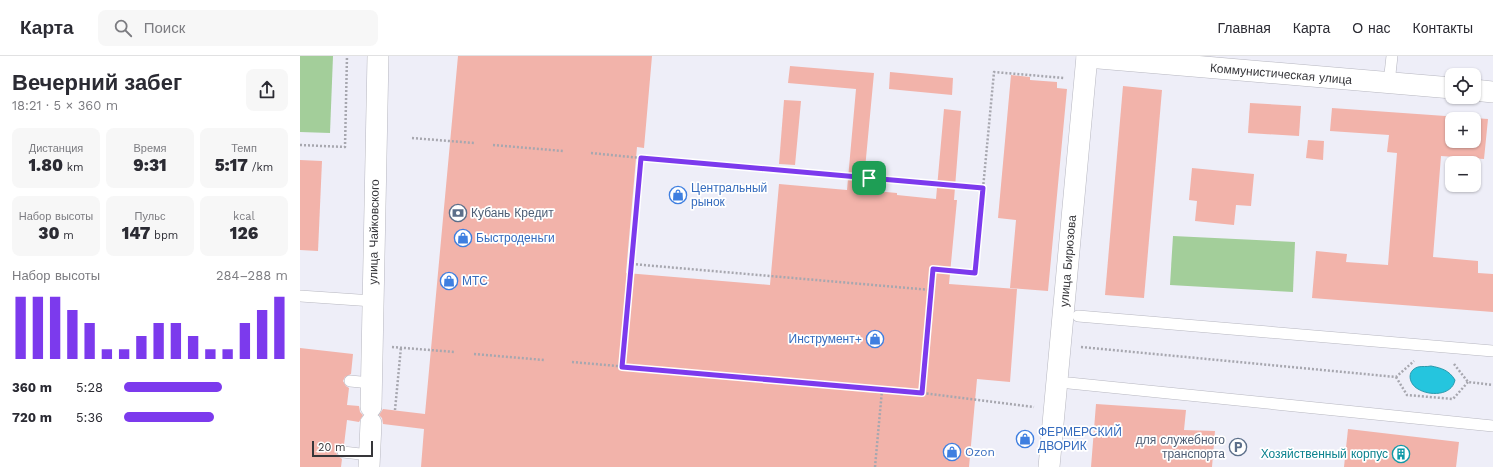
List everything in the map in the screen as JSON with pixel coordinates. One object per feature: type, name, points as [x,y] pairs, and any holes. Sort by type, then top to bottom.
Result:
[{"type":"street","name":"улица Чайковского","points":[[369,461],[378,56]]},
{"type":"street","name":"Коммунистическая улица","points":[[1087,56],[1190,61],[1389,83],[1445,87]]},
{"type":"street","name":"улица Бирюзова","points":[[1049,467],[1087,56]]},
{"type":"street","points":[[1481,91],[1493,92]]},
{"type":"lane","points":[[1389,83],[1392,56]]},
{"type":"lane","points":[[300,296],[373,301]]},
{"type":"lane","points":[[1078,316],[1493,351]]},
{"type":"lane","points":[[350,381],[371,383]]},
{"type":"lane","points":[[1069,383],[1493,426]]},
{"type":"lane","points":[[343,452],[369,461]]},
{"type":"path","points":[[300,145],[345,147],[347,56]]},
{"type":"path","points":[[922,393],[933,269],[975,273],[994,72],[1085,80]]},
{"type":"path","points":[[412,138],[474,143]]},
{"type":"path","points":[[493,145],[563,151]]},
{"type":"path","points":[[591,154],[983,188]]},
{"type":"path","points":[[622,367],[641,158]]},
{"type":"path","points":[[632,264],[931,290]]},
{"type":"path","points":[[372,345],[455,352]]},
{"type":"path","points":[[1060,345],[1396,377],[1413,361],[1420,361]]},
{"type":"path","points":[[395,410],[401,347]]},
{"type":"path","points":[[474,354],[544,360]]},
{"type":"path","points":[[572,362],[922,393],[1054,410]]},
{"type":"path","points":[[1447,363],[1454,363],[1468,382],[1493,385]]},
{"type":"path","points":[[1396,377],[1407,395],[1453,399],[1468,382]]},
{"type":"path","points":[[875,467],[882,390]]},
{"type":"green space","points":[[300,56],[333,56],[330,133],[300,132]]},
{"type":"green space","points":[[1173,236],[1295,242],[1293,292],[1170,285]]},
{"type":"water","points":[[1431,366],[1444,370],[1453,377],[1455,380],[1450,389],[1440,393],[1428,393],[1415,387],[1410,378],[1412,371],[1418,367]]},
{"type":"building","points":[[458,56],[652,56],[644,148],[637,147],[626,273],[770,285],[779,184],[847,190],[856,89],[788,83],[790,66],[874,73],[863,190],[936,199],[944,109],[961,111],[954,200],[957,200],[949,284],[1017,289],[1010,382],[977,379],[969,467],[421,467],[424,429],[383,424],[382,418],[379,415],[383,409],[425,414]]},
{"type":"building","points":[[890,72],[953,78],[952,95],[889,89]]},
{"type":"building","points":[[1011,75],[1030,77],[1030,80],[1057,82],[1057,88],[1067,89],[1048,291],[1010,288],[1016,220],[998,218]]},
{"type":"building","points":[[1123,86],[1162,90],[1144,298],[1105,295]]},
{"type":"building","points":[[784,100],[801,101],[795,165],[779,164]]},
{"type":"building","points":[[1250,103],[1301,106],[1299,136],[1248,133]]},
{"type":"building","points":[[1332,108],[1445,116],[1445,148],[1481,148],[1481,119],[1488,119],[1484,159],[1481,159],[1481,156],[1441,156],[1433,257],[1478,261],[1478,273],[1493,274],[1493,312],[1312,298],[1316,251],[1347,254],[1346,262],[1388,265],[1397,153],[1387,152],[1389,135],[1330,131]]},
{"type":"building","points":[[1308,140],[1324,141],[1323,160],[1306,158]]},
{"type":"building","points":[[300,160],[322,161],[318,251],[300,250]]},
{"type":"building","points":[[1192,168],[1254,174],[1251,206],[1236,205],[1234,225],[1195,221],[1197,201],[1189,200]]},
{"type":"building","points":[[300,348],[353,354],[351,374],[345,377],[343,381],[349,388],[347,405],[359,406],[360,412],[363,415],[359,422],[347,420],[344,445],[340,446],[336,451],[337,455],[342,459],[341,467],[300,467]]},
{"type":"building","points":[[1096,404],[1186,410],[1184,430],[1215,431],[1212,467],[1091,467]]},
{"type":"building","name":"Хозяйственный корпус","points":[[1348,429],[1459,442],[1456,467],[1344,467]]},
{"type":"place","name":"Центральный рынок","points":[[678,195]]},
{"type":"place","name":"Кубань Кредит","points":[[458,213]]},
{"type":"place","name":"Быстроденьги","points":[[463,238]]},
{"type":"place","name":"МТС","points":[[449,281]]},
{"type":"place","name":"Инструмент+","points":[[875,339]]},
{"type":"place","name":"ФЕРМЕРСКИЙ ДВОРИК","points":[[1025,439]]},
{"type":"place","name":"для служебного транспорта","points":[[1238,447]]},
{"type":"place","name":"Ozon","points":[[952,452]]},
{"type":"place","name":"Хозяйственный корпус","points":[[1401,454]]},
{"type":"route","points":[[641,158],[869,178],[983,188],[975,273],[933,269],[922,393],[622,367],[641,158]]}]
